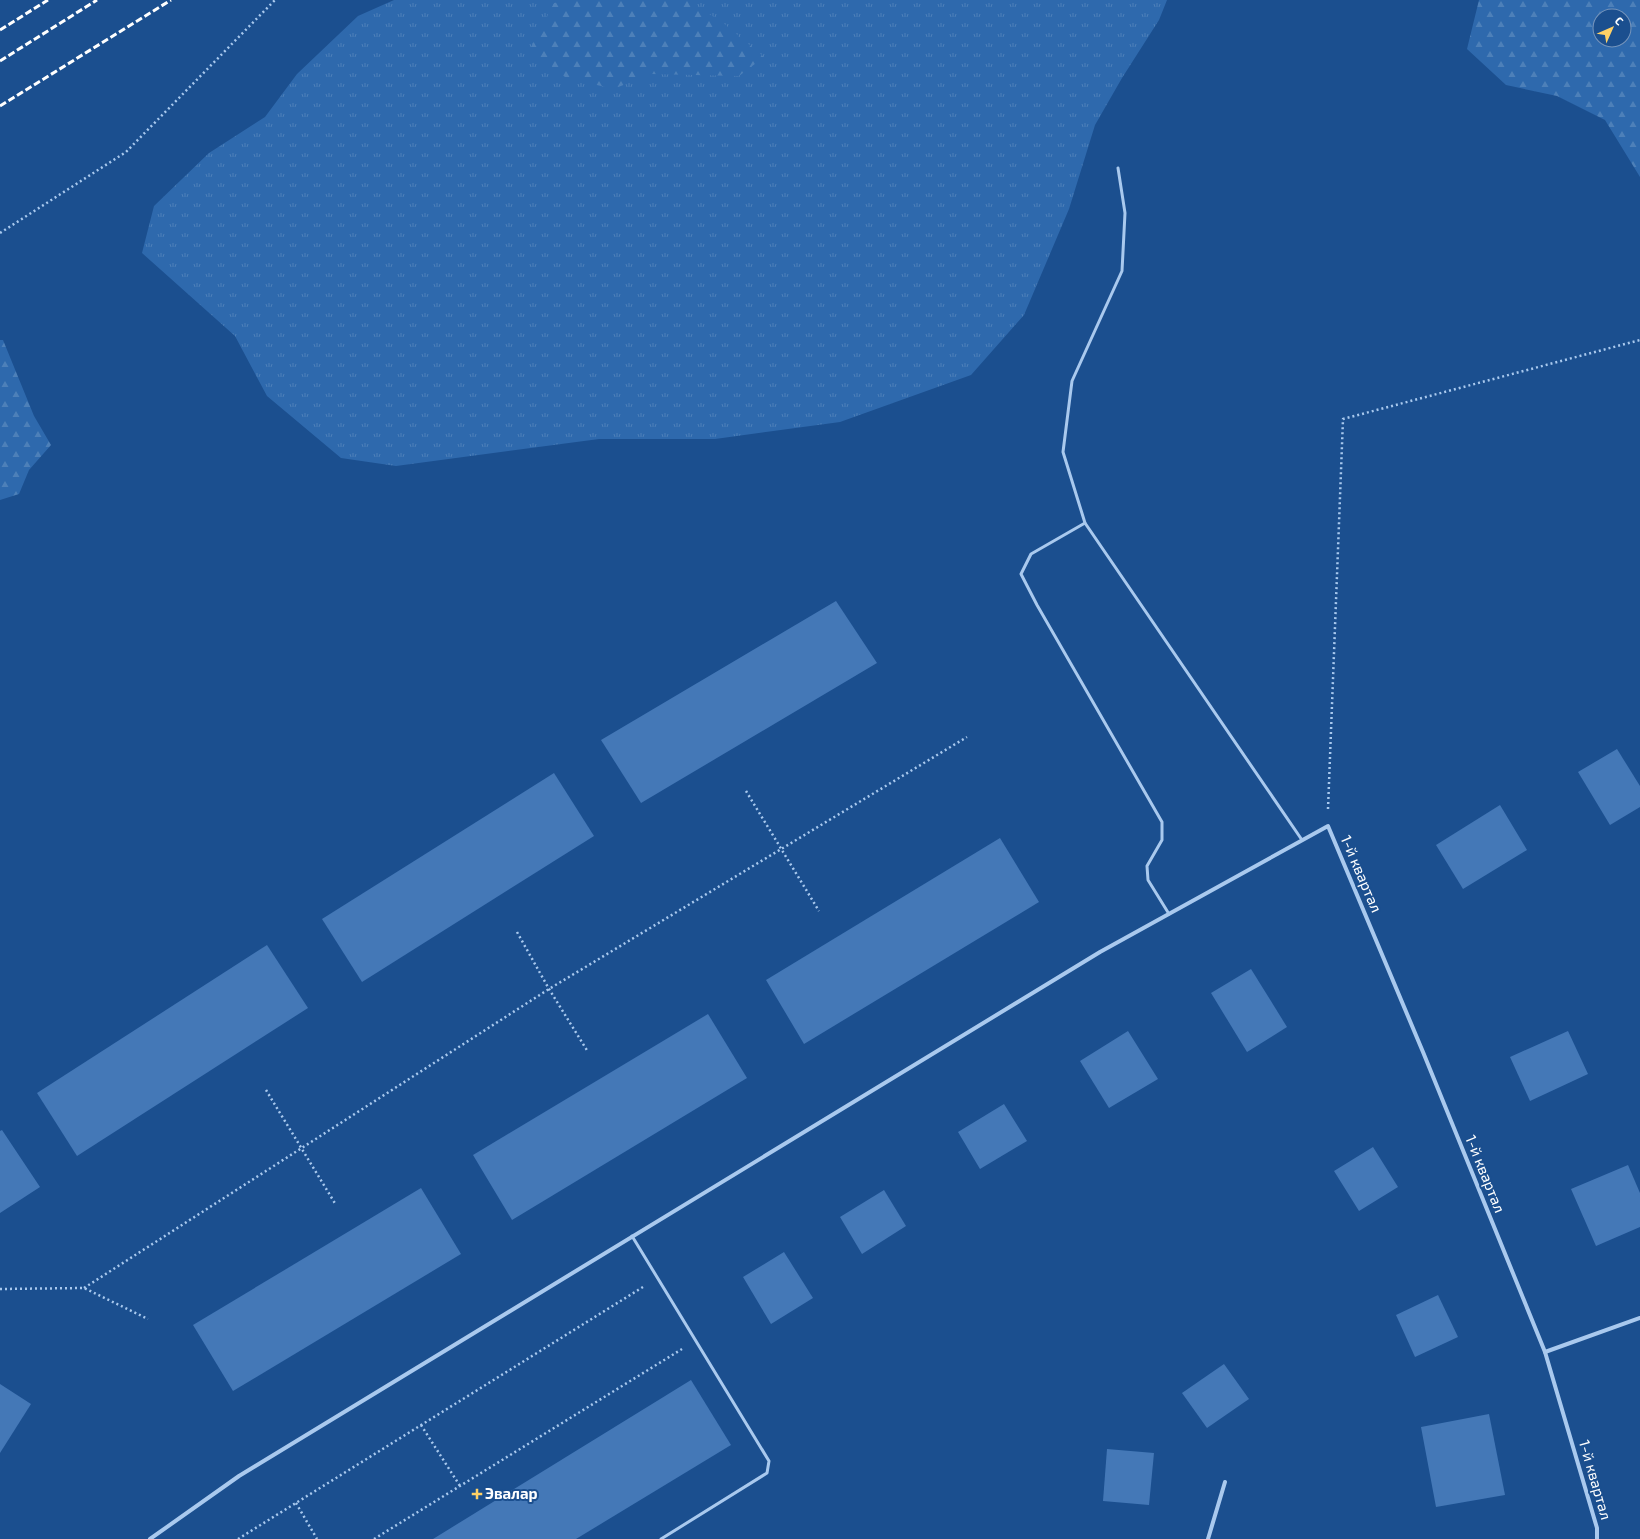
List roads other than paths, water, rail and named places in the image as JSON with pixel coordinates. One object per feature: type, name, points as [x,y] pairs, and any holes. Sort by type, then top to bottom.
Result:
[{"type":"street","name":"1-й квартал","points":[[1302,840],[1328,826],[1423,1052],[1545,1352],[1597,1528],[1597,1539]]},
{"type":"street","points":[[151,1539],[239,1476],[1093,956],[1302,840]]},
{"type":"street","points":[[1545,1352],[1640,1318]]},
{"type":"street","points":[[1208,1539],[1225,1482]]},
{"type":"lane","points":[[1118,168],[1125,213],[1122,271],[1072,380],[1063,452],[1084,523],[1302,840]]},
{"type":"lane","points":[[1084,523],[1031,554],[1021,574],[1037,605],[1162,822],[1162,840],[1147,866],[1148,880],[1169,914]]},
{"type":"lane","points":[[632,1236],[770,1461],[767,1473],[661,1539]]},
{"type":"railway","points":[[0,30],[48,0]]},
{"type":"railway","points":[[0,61],[97,0]]},
{"type":"railway","points":[[0,106],[171,0]]},
{"type":"place","name":"Эвалар","points":[[477,1494]]}]
